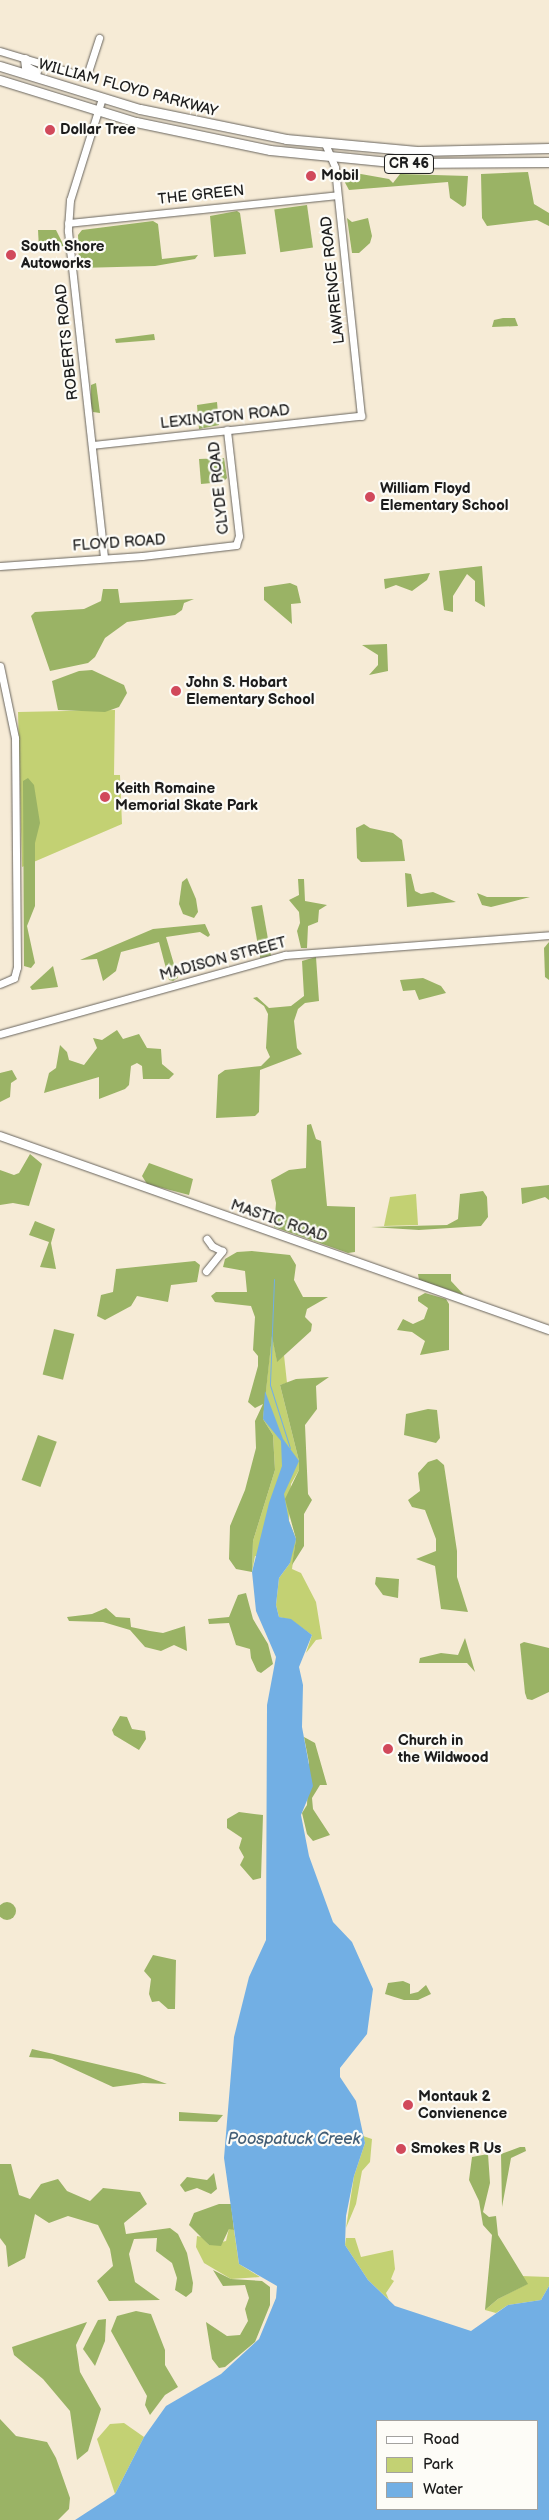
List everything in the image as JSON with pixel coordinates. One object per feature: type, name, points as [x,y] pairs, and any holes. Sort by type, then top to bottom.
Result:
[{"type":"highway","points":[[25,59],[29,70],[58,79],[67,87]]},
{"type":"highway","name":"WILLIAM FLOYD PARKWAY","points":[[0,66],[102,98],[213,126],[325,144],[419,151],[549,148]]},
{"type":"highway","points":[[0,71],[58,88],[67,87]]},
{"type":"highway","name":"WILLIAM FLOYD PARKWAY","points":[[0,80],[96,110],[210,139],[331,158],[453,165],[549,162]]},
{"type":"main road","name":"MASTIC ROAD","points":[[0,1136],[549,1330]]},
{"type":"street","points":[[0,51],[83,76],[88,72],[99,38]]},
{"type":"street","name":"ROBERTS ROAD","points":[[102,98],[96,110],[70,200],[68,223],[104,558]]},
{"type":"street","name":"LAWRENCE ROAD","points":[[325,144],[331,158],[338,195],[361,416]]},
{"type":"street","name":"THE GREEN","points":[[68,223],[338,195]]},
{"type":"street","name":"LEXINGTON ROAD","points":[[92,445],[361,416]]},
{"type":"street","name":"CLYDE ROAD","points":[[227,430],[238,542]]},
{"type":"street","name":"FLOYD ROAD","points":[[0,566],[231,547],[238,542]]},
{"type":"street","points":[[0,666],[14,738],[17,974],[0,984]]},
{"type":"street","name":"MADISON STREET","points":[[0,1034],[285,955],[549,935]]},
{"type":"street","points":[[206,1271],[222,1251],[212,1246],[207,1239]]},
{"type":"green space","points":[[344,171],[389,179],[393,183],[400,174],[468,176],[466,205],[463,207],[450,198],[448,182],[349,190],[342,177]]},
{"type":"green space","points":[[528,172],[534,204],[549,213],[549,226],[537,220],[487,226],[482,218],[481,174]]},
{"type":"green space","points":[[307,205],[313,248],[280,252],[274,210]]},
{"type":"green space","points":[[237,211],[240,213],[246,254],[214,257],[210,216]]},
{"type":"green space","points":[[347,218],[352,222],[368,218],[372,236],[370,243],[359,253],[352,253]]},
{"type":"green space","points":[[153,221],[158,224],[162,259],[198,255],[195,259],[155,266],[79,268],[78,235],[82,230]]},
{"type":"green space","points":[[38,230],[56,230],[64,246],[39,249]]},
{"type":"green space","points":[[515,318],[518,326],[492,327],[494,320]]},
{"type":"green space","points":[[154,334],[155,340],[116,343],[115,339]]},
{"type":"green space","points":[[96,383],[100,413],[93,412],[91,405],[91,385]]},
{"type":"green space","points":[[217,402],[219,425],[199,429],[197,405]]},
{"type":"green space","points":[[224,458],[227,478],[223,482],[201,484],[199,459]]},
{"type":"green space","points":[[482,566],[485,607],[475,601],[475,581],[467,574],[453,596],[453,612],[444,610],[439,571]]},
{"type":"green space","points":[[430,573],[427,580],[412,591],[396,585],[385,589],[384,579]]},
{"type":"green space","points":[[290,583],[297,586],[301,603],[291,604],[292,624],[264,600],[264,587]]},
{"type":"green space","points":[[103,589],[118,589],[120,603],[194,599],[184,603],[182,610],[175,615],[127,622],[105,638],[95,657],[88,663],[50,671],[31,616],[35,612],[84,609],[101,601]]},
{"type":"green space","points":[[387,644],[388,671],[369,675],[378,665],[378,655],[362,645]]},
{"type":"green space","points":[[92,670],[124,685],[127,693],[119,707],[105,712],[58,710],[52,681],[79,671]]},
{"type":"green space","points":[[115,710],[114,775],[120,775],[122,824],[22,867],[18,712]]},
{"type":"green space","points":[[28,778],[34,785],[40,823],[35,843],[35,906],[27,926],[35,963],[31,968],[24,966],[23,781]]},
{"type":"green space","points":[[364,824],[370,828],[393,833],[402,840],[405,861],[361,862],[357,858],[356,828]]},
{"type":"green space","points":[[405,873],[411,874],[415,891],[421,894],[433,892],[456,902],[407,907]]},
{"type":"green space","points":[[187,878],[196,899],[198,912],[194,918],[183,914],[179,904],[182,882]]},
{"type":"green space","points":[[298,879],[304,879],[305,901],[327,905],[319,910],[318,922],[308,926],[307,948],[301,948],[297,931],[300,923],[299,912],[289,900],[299,895]]},
{"type":"green space","points":[[477,893],[487,897],[530,897],[491,907],[482,905]]},
{"type":"green space","points":[[262,905],[271,956],[260,958],[251,907]]},
{"type":"green space","points":[[205,924],[210,935],[208,937],[200,932],[166,937],[178,978],[173,981],[169,980],[159,942],[121,952],[116,971],[103,981],[97,959],[80,960],[153,929]]},
{"type":"green space","points":[[549,942],[549,980],[545,977],[544,948]]},
{"type":"green space","points":[[316,957],[319,1001],[305,1003],[298,1009],[294,1021],[297,1048],[302,1054],[260,1070],[259,1112],[255,1116],[216,1118],[218,1075],[225,1070],[261,1066],[270,1057],[266,1048],[268,1014],[264,1006],[253,998],[257,997],[269,1008],[291,1006],[304,996],[302,961]]},
{"type":"green space","points":[[53,966],[58,987],[32,990],[30,987]]},
{"type":"green space","points":[[423,978],[441,986],[446,993],[419,1000],[415,990],[403,991],[400,980]]},
{"type":"green space","points":[[117,1030],[123,1039],[139,1034],[147,1048],[161,1049],[162,1064],[174,1074],[169,1079],[143,1079],[142,1066],[137,1063],[131,1066],[129,1085],[125,1089],[99,1099],[99,1077],[44,1093],[49,1073],[56,1068],[60,1045],[67,1052],[69,1060],[84,1065],[97,1048],[93,1038],[102,1040]]},
{"type":"green space","points":[[12,1070],[17,1079],[11,1083],[10,1097],[0,1102],[0,1073]]},
{"type":"green space","points":[[311,1124],[316,1139],[321,1141],[327,1206],[355,1207],[355,1252],[348,1253],[274,1227],[276,1203],[271,1180],[289,1170],[306,1168],[307,1125]]},
{"type":"green space","points":[[30,1154],[42,1164],[29,1206],[13,1203],[0,1205],[0,1170],[14,1175],[19,1173]]},
{"type":"green space","points":[[149,1163],[193,1179],[189,1195],[147,1184],[142,1176]]},
{"type":"green space","points":[[549,1185],[549,1200],[545,1197],[522,1204],[521,1188]]},
{"type":"green space","points":[[483,1191],[487,1197],[488,1217],[481,1226],[419,1230],[371,1227],[447,1225],[458,1219],[460,1194]]},
{"type":"green space","points":[[416,1194],[418,1225],[384,1226],[390,1197]]},
{"type":"green space","points":[[35,1221],[55,1229],[51,1243],[56,1269],[40,1267],[49,1242],[29,1235]]},
{"type":"green space","points":[[252,1251],[290,1255],[296,1265],[294,1280],[303,1297],[328,1297],[307,1309],[305,1317],[312,1324],[311,1331],[277,1362],[272,1336],[263,1419],[273,1435],[275,1470],[253,1541],[252,1572],[236,1569],[229,1559],[230,1526],[245,1490],[256,1448],[255,1421],[263,1404],[255,1408],[248,1402],[258,1366],[258,1356],[253,1350],[255,1317],[251,1306],[215,1302],[211,1296],[216,1292],[247,1292],[245,1271],[223,1267],[225,1259],[237,1252]]},
{"type":"green space","points":[[195,1261],[200,1265],[197,1282],[171,1285],[168,1302],[137,1296],[131,1306],[105,1320],[97,1316],[101,1295],[113,1292],[116,1269]]},
{"type":"green space","points":[[418,1274],[451,1274],[451,1281],[464,1295],[419,1280]]},
{"type":"green space","points":[[425,1293],[446,1299],[449,1304],[449,1350],[420,1355],[425,1341],[412,1332],[397,1330],[403,1319],[413,1324],[424,1319],[428,1308],[418,1301],[418,1297]]},
{"type":"green space","points":[[54,1329],[74,1334],[63,1380],[43,1375]]},
{"type":"green space","points":[[272,1333],[277,1361],[284,1355],[287,1383],[280,1385],[299,1461],[299,1470],[291,1484],[289,1521],[296,1539],[292,1569],[301,1573],[316,1602],[322,1639],[316,1640],[306,1653],[312,1635],[291,1620],[279,1617],[276,1605],[279,1578],[290,1563],[255,1556],[252,1572],[253,1541],[275,1470],[273,1435],[263,1419]]},
{"type":"green space","points":[[329,1377],[316,1386],[317,1409],[305,1425],[308,1494],[312,1500],[304,1514],[304,1546],[292,1565],[296,1539],[285,1499],[299,1470],[299,1461],[280,1385],[296,1379]]},
{"type":"green space","points":[[428,1409],[437,1410],[440,1438],[436,1443],[404,1435],[406,1414]]},
{"type":"green space","points":[[38,1435],[57,1442],[40,1487],[22,1480]]},
{"type":"green space","points":[[437,1459],[444,1465],[457,1551],[457,1577],[468,1612],[441,1609],[435,1566],[416,1559],[436,1551],[436,1539],[425,1510],[412,1507],[408,1500],[420,1491],[418,1473],[428,1462]]},
{"type":"green space","points":[[376,1577],[399,1579],[398,1598],[383,1595],[375,1584]]},
{"type":"green space","points":[[246,1593],[253,1619],[268,1644],[273,1664],[261,1673],[257,1671],[251,1658],[250,1649],[236,1645],[229,1623],[209,1624],[208,1619],[229,1617],[238,1595]]},
{"type":"green space","points":[[106,1608],[116,1617],[130,1618],[131,1627],[163,1633],[185,1626],[187,1651],[174,1645],[161,1651],[145,1647],[130,1630],[103,1622],[69,1621],[67,1617],[92,1614]]},
{"type":"green space","points":[[465,1638],[475,1672],[467,1663],[419,1663],[420,1658],[441,1653],[458,1655]]},
{"type":"green space","points":[[524,1642],[549,1648],[549,1692],[532,1700],[527,1699],[525,1693],[520,1644]]},
{"type":"green space","points":[[120,1716],[127,1717],[132,1729],[145,1731],[146,1739],[139,1750],[114,1735],[112,1730]]},
{"type":"green space","points":[[304,1737],[315,1743],[327,1785],[320,1785],[312,1798],[313,1809],[330,1835],[313,1841],[307,1834],[302,1813],[307,1805],[309,1763]]},
{"type":"green space","points":[[239,1812],[263,1815],[261,1878],[253,1880],[240,1865],[244,1857],[239,1848],[242,1838],[227,1828],[227,1819]]},
{"type":"green space","points":[[3,1902],[11,1902],[16,1907],[16,1915],[11,1920],[3,1920],[-1,1916],[-1,1906]]},
{"type":"green space","points":[[153,1955],[176,1960],[175,2009],[168,2009],[159,2001],[152,2002],[149,1994],[151,1979],[144,1971]]},
{"type":"green space","points":[[403,1981],[410,1984],[410,1994],[418,1992],[426,1985],[431,1994],[418,2000],[404,2000],[385,1994],[388,1983]]},
{"type":"green space","points":[[32,2049],[139,2074],[167,2084],[143,2083],[113,2087],[52,2059],[29,2057]]},
{"type":"green space","points":[[179,2112],[223,2115],[217,2122],[179,2121]]},
{"type":"green space","points":[[363,2136],[372,2139],[370,2162],[362,2171],[356,2204],[346,2228],[354,2176],[365,2143]]},
{"type":"green space","points":[[525,2147],[526,2151],[511,2158],[502,2207],[501,2154]]},
{"type":"green space","points":[[488,2154],[490,2183],[483,2212],[489,2217],[496,2216],[498,2235],[528,2284],[498,2299],[485,2310],[492,2235],[483,2225],[479,2201],[469,2180],[472,2157]]},
{"type":"green space","points":[[0,2164],[11,2164],[19,2195],[30,2199],[41,2184],[58,2179],[67,2191],[90,2201],[103,2188],[140,2192],[147,2204],[124,2223],[126,2234],[170,2228],[178,2234],[187,2253],[193,2283],[192,2292],[186,2297],[175,2290],[177,2278],[172,2263],[156,2251],[157,2238],[134,2239],[129,2254],[135,2282],[160,2300],[109,2301],[97,2281],[113,2266],[110,2249],[98,2225],[68,2216],[49,2223],[35,2214],[25,2258],[8,2267],[6,2246],[0,2238]]},
{"type":"green space","points":[[214,2173],[217,2189],[211,2194],[197,2188],[185,2192],[180,2185],[187,2177],[207,2180]]},
{"type":"green space","points":[[219,2204],[231,2204],[234,2230],[229,2229],[221,2246],[209,2245],[189,2225],[194,2213]]},
{"type":"green space","points":[[229,2228],[234,2230],[239,2264],[260,2277],[231,2279],[204,2263],[196,2247],[197,2236],[202,2237],[209,2245],[226,2241]]},
{"type":"green space","points":[[346,2238],[355,2238],[361,2257],[393,2250],[395,2269],[391,2279],[394,2281],[386,2293],[389,2300],[368,2280],[345,2245]]},
{"type":"green space","points":[[213,2270],[231,2279],[262,2281],[270,2287],[270,2305],[255,2342],[225,2367],[219,2368],[212,2359],[206,2322],[227,2336],[240,2335],[248,2321],[245,2309],[249,2298],[245,2285],[223,2286]]},
{"type":"green space","points":[[521,2276],[549,2277],[549,2286],[541,2300],[508,2305],[496,2313],[485,2310],[498,2299],[527,2284]]},
{"type":"green space","points":[[136,2311],[151,2314],[165,2350],[165,2365],[178,2387],[165,2395],[150,2415],[145,2405],[147,2396],[111,2331],[117,2316]]},
{"type":"green space","points":[[106,2319],[105,2341],[95,2366],[83,2349],[98,2320]]},
{"type":"green space","points":[[87,2322],[76,2345],[80,2372],[101,2409],[88,2451],[77,2460],[70,2411],[43,2379],[14,2355],[12,2347]]},
{"type":"green space","points":[[0,2419],[16,2436],[47,2442],[56,2458],[70,2498],[69,2509],[58,2520],[0,2520]]},
{"type":"green space","points":[[124,2423],[144,2437],[115,2494],[97,2439],[110,2424]]},
{"type":"water","points":[[265,1391],[283,1439],[299,1461],[284,1494],[289,1521],[296,1539],[290,1563],[279,1578],[276,1605],[279,1617],[291,1619],[312,1635],[299,1667],[303,1685],[302,1727],[313,1786],[301,1815],[309,1856],[333,1922],[352,1942],[373,1989],[367,2034],[340,2068],[340,2077],[356,2101],[365,2143],[354,2176],[346,2216],[345,2245],[368,2280],[395,2306],[471,2331],[508,2305],[541,2300],[549,2286],[549,2520],[75,2520],[115,2494],[144,2437],[166,2406],[221,2374],[259,2339],[276,2298],[277,2286],[239,2264],[224,2158],[234,2037],[249,1977],[266,1940],[267,1705],[276,1657],[256,1611],[252,1572],[269,1503],[282,1466],[281,1441],[263,1419]]},
{"type":"waterway","name":"Poospatuck Creek","points":[[274,1279],[270,1385],[290,1448]]},
{"type":"place","name":"Dollar Tree","points":[[50,130]]},
{"type":"place","name":"Mobil","points":[[311,176]]},
{"type":"place","name":"South Shore Autoworks","points":[[11,255]]},
{"type":"place","name":"William Floyd Elementary School","points":[[370,497]]},
{"type":"place","name":"John S. Hobart Elementary School","points":[[176,691]]},
{"type":"place","name":"Keith Romaine Memorial Skate Park","points":[[105,797]]},
{"type":"place","name":"Church in the Wildwood","points":[[388,1749]]},
{"type":"place","name":"Montauk 2 Convienence","points":[[408,2105]]},
{"type":"place","name":"Smokes R Us","points":[[401,2149]]}]
